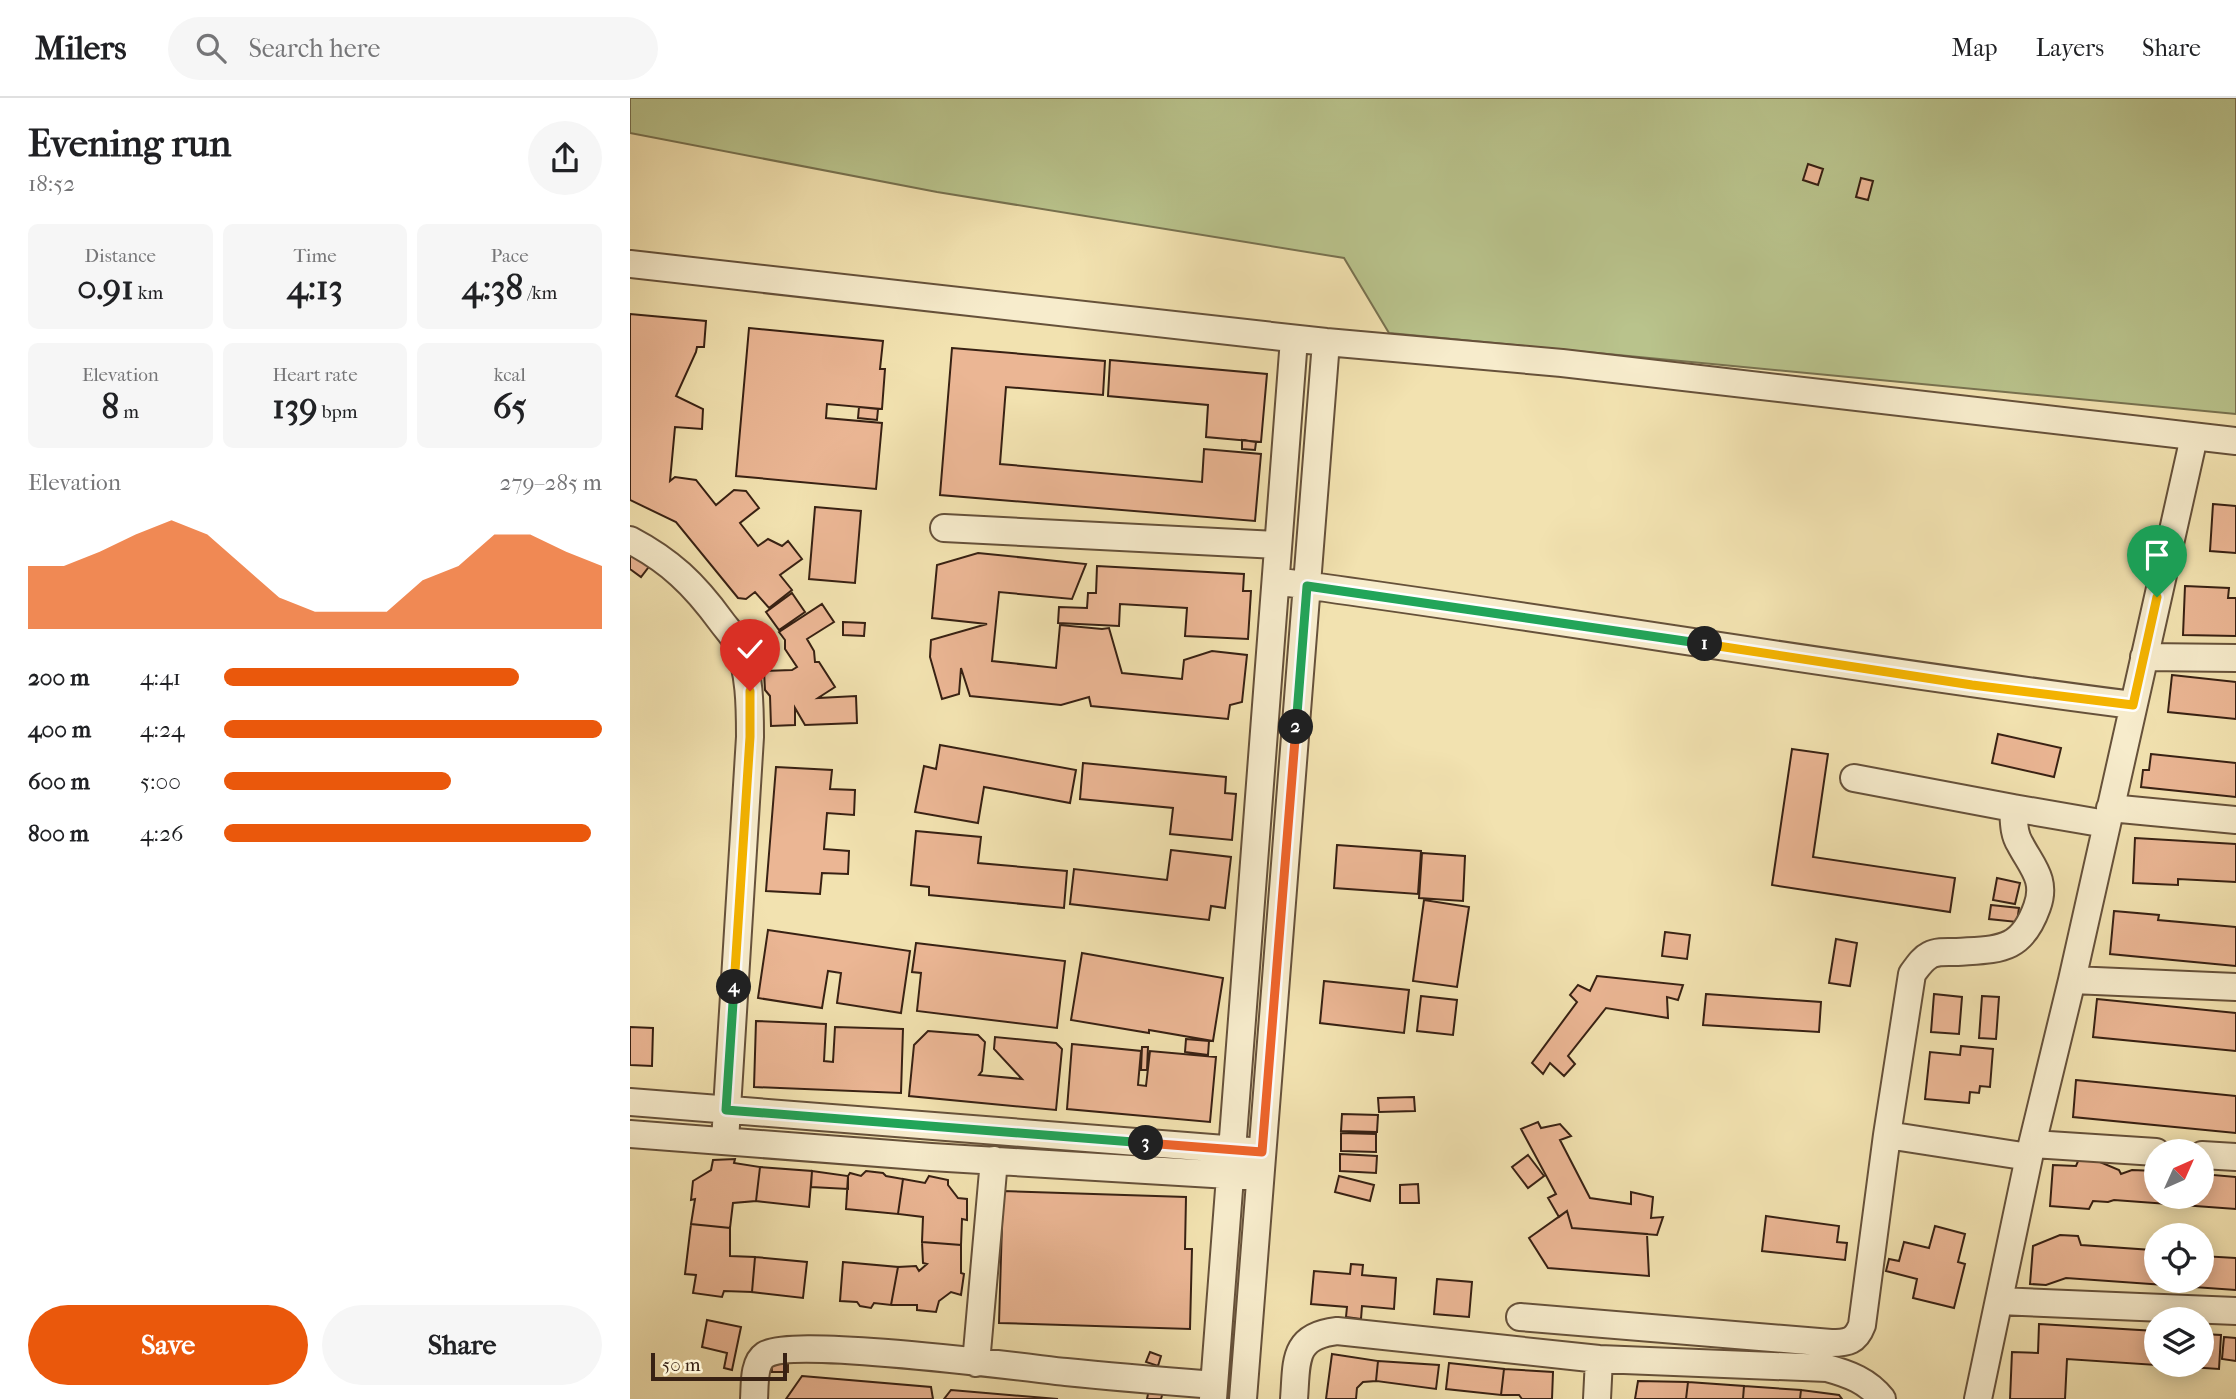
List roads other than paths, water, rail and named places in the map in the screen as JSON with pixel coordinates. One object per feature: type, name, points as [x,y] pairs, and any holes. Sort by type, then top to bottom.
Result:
[{"type":"street","points":[[630,264],[1294,339],[1562,363],[2236,440]]},
{"type":"street","points":[[754,1399],[756,1369],[763,1356],[775,1350],[796,1349],[867,1352],[976,1363],[1214,1392],[1294,339]]},
{"type":"street","points":[[1242,1399],[1326,342]]},
{"type":"street","points":[[1978,1399],[2031,1150],[2194,437]]},
{"type":"street","points":[[944,528],[1278,545]]},
{"type":"street","points":[[630,540],[658,555],[676,569],[708,603],[737,643],[750,691],[750,737],[725,1141]]},
{"type":"street","points":[[1276,582],[1972,685],[2133,705]]},
{"type":"street","points":[[2144,657],[2236,658]]},
{"type":"street","points":[[1854,778],[2013,808],[2108,816],[2236,820]]},
{"type":"street","points":[[1520,1317],[1832,1343],[1845,1343],[1854,1339],[1862,1325],[1912,974],[1921,961],[1932,953],[1999,948],[2019,940],[2031,925],[2039,903],[2042,884],[2034,865],[2019,843],[2014,829],[2013,808]]},
{"type":"street","points":[[2072,979],[2236,986]]},
{"type":"street","points":[[630,1102],[1261,1164]]},
{"type":"street","points":[[630,1134],[994,1160],[1232,1162]]},
{"type":"street","points":[[1887,1135],[2031,1150],[2144,1152]]},
{"type":"street","points":[[2214,1156],[2236,1157]]},
{"type":"street","points":[[976,1363],[994,1160]]},
{"type":"street","points":[[1999,1301],[2236,1311]]},
{"type":"street","points":[[1294,1399],[1297,1362],[1302,1348],[1310,1338],[1337,1331],[1599,1359],[1827,1368],[1854,1376],[1875,1390],[1882,1399]]},
{"type":"street","points":[[1597,1399],[1599,1359]]}]
